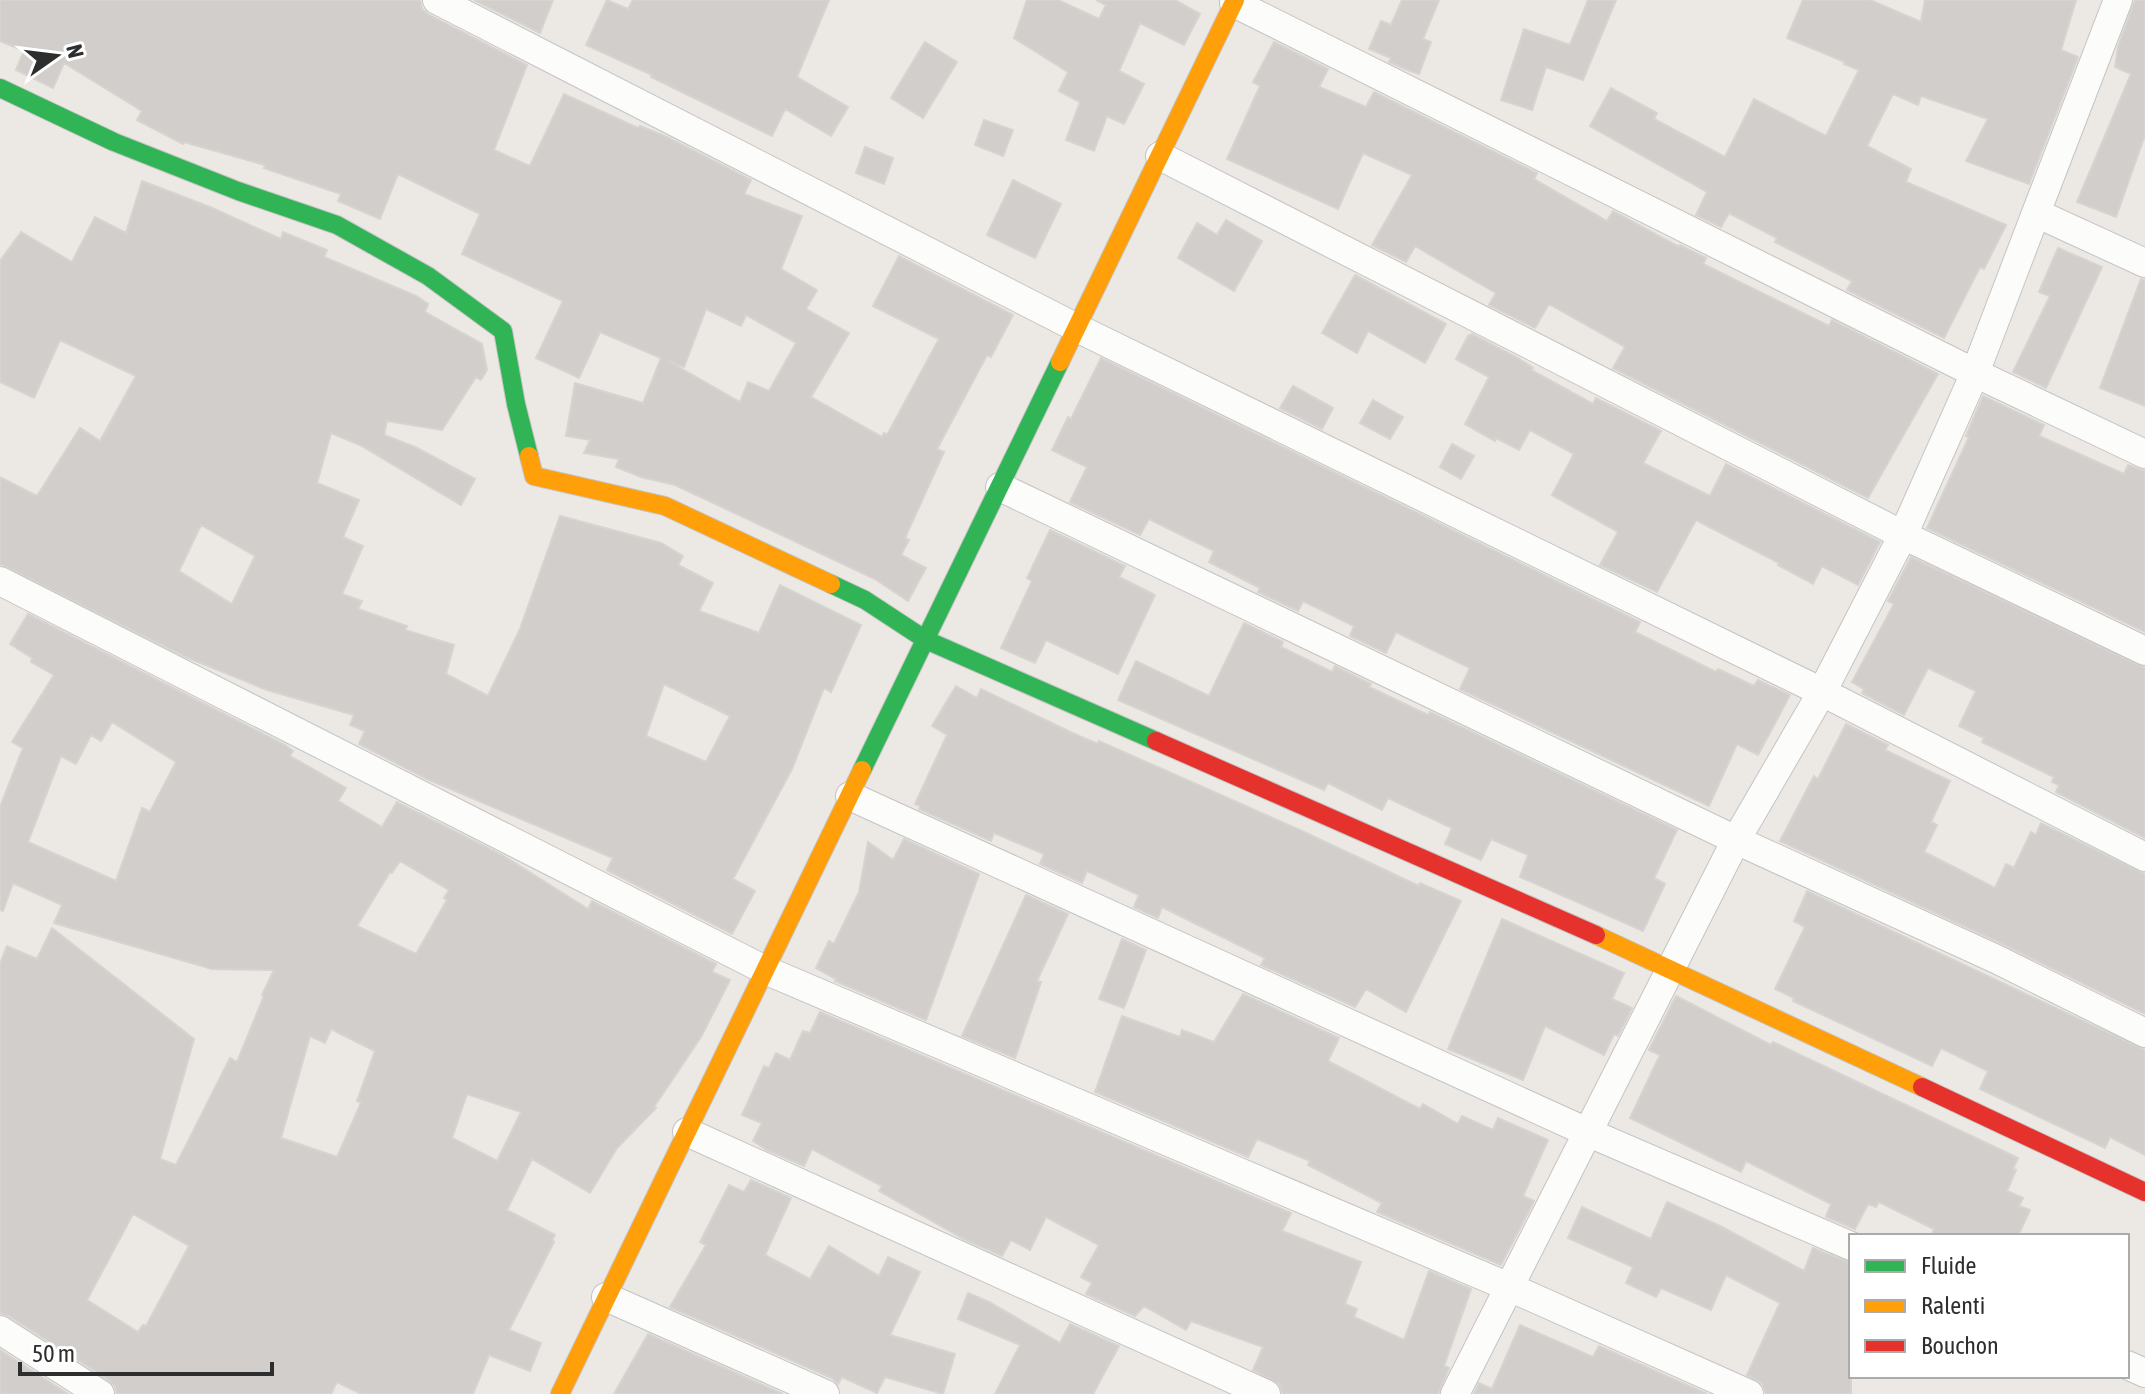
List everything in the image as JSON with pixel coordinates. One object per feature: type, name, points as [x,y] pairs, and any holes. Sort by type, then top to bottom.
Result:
[{"type":"street","points":[[437,0],[1077,328],[1822,692],[2145,857]]},
{"type":"street","points":[[1455,1394],[1736,840],[1822,692],[1903,535],[1975,373],[2118,0]]},
{"type":"street","points":[[560,1394],[1235,2],[1975,373],[2145,454]]},
{"type":"street","points":[[0,88],[114,142],[238,191],[337,225],[428,276],[503,331],[516,404],[534,476],[665,506],[865,600],[926,640],[1670,968],[2145,1192]]},
{"type":"street","points":[[1160,156],[1903,535],[2145,651]]},
{"type":"street","points":[[2036,213],[2145,263]]},
{"type":"street","points":[[1000,487],[1736,840],[1996,959],[2145,1033]]},
{"type":"street","points":[[0,581],[765,970],[1509,1287],[1749,1394]]},
{"type":"street","points":[[850,796],[1587,1132],[1849,1245]]},
{"type":"street","points":[[687,1132],[1266,1394]]},
{"type":"street","points":[[606,1297],[825,1394]]},
{"type":"street","points":[[0,1330],[100,1394]]},
{"type":"building","points":[[0,0],[420,0],[422,9],[429,15],[527,65],[494,150],[530,166],[564,94],[638,128],[640,126],[667,137],[751,180],[744,194],[802,216],[781,269],[817,290],[806,309],[849,333],[811,397],[882,437],[884,433],[887,435],[939,339],[873,306],[899,256],[1013,315],[991,357],[987,355],[937,449],[944,452],[905,538],[909,540],[901,555],[926,568],[908,601],[875,579],[675,485],[616,467],[619,459],[584,453],[590,440],[566,436],[575,383],[643,403],[661,358],[600,332],[579,378],[536,358],[563,301],[462,254],[480,214],[398,174],[380,219],[338,201],[341,194],[264,168],[265,165],[183,144],[137,120],[142,111],[64,63],[53,88],[16,70],[24,51],[0,41]],"holes":[[[706,309],[741,326],[746,315],[796,343],[769,391],[748,382],[740,402],[668,361],[684,367]]]},
{"type":"building","points":[[474,0],[553,0],[540,33]]},
{"type":"building","points":[[607,0],[628,9],[633,0],[829,0],[797,77],[848,107],[831,136],[785,109],[772,136],[586,45]]},
{"type":"building","points":[[1027,0],[1058,0],[1099,19],[1106,5],[1096,0],[1175,0],[1200,14],[1184,45],[1140,23],[1119,71],[1144,84],[1124,124],[1107,116],[1094,151],[1066,140],[1080,102],[1059,91],[1068,72],[1014,38]]},
{"type":"building","points":[[1402,0],[1439,0],[1423,39],[1431,42],[1419,74],[1389,62],[1391,58],[1369,49],[1381,21],[1391,25]]},
{"type":"building","points":[[1588,0],[1616,0],[1583,80],[1546,67],[1532,110],[1501,100],[1524,29],[1570,45]]},
{"type":"building","points":[[1803,0],[1870,0],[1921,22],[1925,0],[2076,0],[2061,50],[2078,57],[2029,184],[1966,161],[1988,119],[1921,96],[1918,105],[1893,94],[1867,146],[1911,169],[1906,182],[2006,225],[1984,269],[1980,267],[1944,338],[1847,290],[1852,281],[1775,242],[1777,238],[1729,213],[1721,227],[1696,215],[1707,192],[1590,126],[1611,88],[1657,113],[1654,119],[1725,157],[1754,99],[1826,136],[1859,70],[1787,38]]},
{"type":"building","points":[[2135,0],[2145,0],[2145,135],[2116,217],[2077,202],[2131,74],[2115,67],[2118,47]]},
{"type":"building","points":[[925,42],[957,62],[923,118],[891,98]]},
{"type":"building","points":[[1274,42],[1328,69],[1319,87],[1366,107],[1374,92],[1537,173],[1534,179],[1607,221],[1613,211],[1706,258],[1703,264],[1829,326],[1832,320],[1938,374],[1868,498],[1613,368],[1625,347],[1549,304],[1535,328],[1489,305],[1496,293],[1415,246],[1406,262],[1372,245],[1412,175],[1363,153],[1338,209],[1227,159],[1260,86],[1253,82]]},
{"type":"building","points":[[984,120],[1013,130],[1003,156],[975,145]]},
{"type":"building","points":[[865,147],[893,158],[884,184],[856,173]]},
{"type":"building","points":[[1013,180],[1061,204],[1035,258],[987,235]]},
{"type":"building","points":[[142,181],[281,239],[283,232],[327,250],[324,257],[416,296],[428,304],[425,312],[482,344],[487,370],[481,380],[476,377],[442,430],[387,421],[384,435],[415,447],[475,479],[461,505],[360,445],[331,433],[317,483],[359,500],[343,537],[363,546],[342,594],[362,601],[358,609],[407,626],[405,630],[454,645],[446,674],[488,696],[520,629],[560,516],[661,543],[683,556],[678,565],[713,583],[699,611],[759,633],[780,585],[861,625],[831,692],[824,688],[792,769],[733,879],[755,891],[732,934],[607,870],[613,858],[427,779],[359,744],[365,731],[350,725],[354,715],[267,690],[186,657],[0,564],[0,477],[37,496],[80,428],[100,441],[136,376],[60,340],[34,398],[0,382],[0,261],[21,232],[72,262],[95,217],[126,233]],"holes":[[[201,525],[255,556],[232,604],[179,571]],[[664,684],[730,716],[706,762],[646,736]]]},
{"type":"building","points":[[1226,220],[1262,241],[1234,291],[1178,258],[1197,223],[1217,235]]},
{"type":"building","points":[[2058,248],[2102,267],[2046,388],[2013,372],[2050,296],[2039,292]]},
{"type":"building","points":[[1355,275],[1446,324],[1425,363],[1368,331],[1357,353],[1322,333]]},
{"type":"building","points":[[2141,279],[2145,280],[2145,406],[2100,388]]},
{"type":"building","points":[[1472,334],[1593,404],[1596,398],[1661,431],[1643,463],[1710,496],[1726,464],[1880,542],[1858,585],[1822,566],[1813,584],[1696,520],[1657,592],[1600,565],[1618,532],[1552,495],[1574,454],[1530,430],[1519,450],[1465,424],[1489,377],[1456,359]]},
{"type":"building","points":[[1101,358],[1640,622],[1635,632],[1716,672],[1718,669],[1754,686],[1758,680],[1790,695],[1758,755],[1737,744],[1709,806],[1460,689],[1470,668],[1396,632],[1386,653],[1350,636],[1354,626],[1303,601],[1298,611],[1258,592],[1260,588],[1209,562],[1214,551],[1149,519],[1140,535],[1070,502],[1087,467],[1052,450]]},
{"type":"building","points":[[1293,386],[1333,408],[1322,429],[1280,408]]},
{"type":"building","points":[[1983,396],[2044,425],[2039,436],[2124,474],[2128,465],[2145,471],[2145,632],[1927,528],[1969,437],[1966,436]]},
{"type":"building","points":[[1373,400],[1403,417],[1390,439],[1360,423]]},
{"type":"building","points":[[1452,444],[1474,456],[1461,479],[1440,467]]},
{"type":"building","points":[[1050,530],[1125,566],[1119,577],[1155,595],[1118,674],[1046,640],[1035,663],[1001,648],[1032,581],[1027,578]]},
{"type":"building","points":[[1911,557],[2145,668],[2145,838],[2056,792],[2059,785],[2052,782],[2054,777],[1982,742],[1984,738],[1959,726],[1976,691],[1928,668],[1904,715],[1862,693],[1864,689],[1852,682],[1894,604],[1888,601]]},
{"type":"building","points":[[28,614],[285,745],[293,751],[290,756],[346,788],[338,801],[382,827],[397,802],[502,855],[588,909],[592,901],[716,964],[712,972],[730,980],[701,1037],[656,1108],[617,1148],[590,1193],[532,1159],[507,1210],[555,1235],[509,1330],[541,1343],[530,1371],[489,1355],[473,1394],[361,1394],[337,1382],[331,1394],[117,1394],[109,1380],[0,1313],[0,964],[7,946],[37,959],[52,928],[194,1039],[160,1159],[176,1165],[230,1058],[237,1062],[274,970],[212,969],[54,923],[62,905],[13,883],[3,911],[0,910],[0,807],[23,748],[12,742],[54,675],[31,662],[32,658],[10,644]],"holes":[[[112,722],[176,762],[150,812],[142,808],[116,881],[28,842],[61,756],[76,764],[91,735],[101,741]],[[400,861],[449,890],[444,898],[447,900],[416,954],[357,926]],[[331,1029],[375,1051],[357,1101],[361,1103],[337,1157],[281,1138],[310,1036],[325,1043]],[[467,1094],[521,1112],[497,1161],[452,1138]],[[133,1214],[189,1246],[146,1326],[143,1325],[138,1332],[87,1300]]]},
{"type":"building","points":[[1244,623],[1283,642],[1281,647],[1332,672],[1335,666],[1371,684],[1369,687],[1428,715],[1430,712],[1677,830],[1654,878],[1665,884],[1643,931],[1520,877],[1528,855],[1491,839],[1481,860],[1445,844],[1452,828],[1388,798],[1382,810],[1328,783],[1324,790],[1118,700],[1136,661],[1209,696]]},
{"type":"building","points":[[956,686],[977,698],[981,689],[1079,736],[1098,744],[1099,741],[1419,886],[1420,883],[1461,901],[1406,1012],[1366,989],[1355,1007],[1261,965],[1265,958],[1162,907],[1158,918],[1134,907],[1139,895],[1087,871],[1082,883],[1040,864],[1044,854],[994,833],[991,841],[919,809],[920,806],[915,804],[947,735],[932,726]]},
{"type":"building","points":[[1846,724],[1888,745],[1885,750],[1950,781],[1931,822],[1937,825],[1924,852],[1995,888],[2006,864],[2014,868],[2031,832],[2036,835],[2041,823],[2145,874],[2145,1014],[2003,944],[1780,841],[1814,776],[1818,779]]},
{"type":"building","points":[[904,839],[979,874],[926,1020],[835,981],[816,968],[829,941],[834,944],[859,892],[868,842],[893,860]]},
{"type":"building","points":[[1807,891],[2145,1050],[2145,1155],[2110,1137],[2105,1148],[1980,1089],[1988,1071],[1941,1048],[1932,1066],[1793,1001],[1794,998],[1775,989],[1805,927],[1794,921]]},
{"type":"building","points":[[1026,895],[1068,914],[1037,981],[1041,982],[1015,1058],[962,1036]]},
{"type":"building","points":[[1502,919],[1624,973],[1612,999],[1632,1008],[1604,1055],[1545,1026],[1523,1080],[1448,1049]]},
{"type":"building","points":[[1122,939],[1146,950],[1124,1008],[1099,999]]},
{"type":"building","points":[[1243,994],[1339,1038],[1328,1061],[1420,1109],[1423,1104],[1458,1124],[1462,1116],[1493,1130],[1498,1118],[1548,1140],[1523,1196],[1534,1201],[1501,1265],[1377,1212],[1382,1203],[1308,1165],[1310,1161],[1257,1139],[1248,1157],[1095,1092],[1122,1016],[1180,1037],[1182,1030],[1214,1042]]},
{"type":"building","points":[[1676,996],[1771,1045],[1773,1042],[2018,1158],[2007,1191],[2023,1198],[2019,1206],[2030,1210],[2019,1234],[1932,1234],[1934,1229],[1879,1202],[1876,1207],[1868,1204],[1855,1229],[1826,1217],[1831,1204],[1746,1161],[1741,1172],[1630,1118],[1660,1055],[1649,1050]]},
{"type":"building","points":[[820,1012],[1291,1213],[1282,1231],[1361,1262],[1345,1304],[1357,1309],[1354,1317],[1404,1340],[1429,1271],[1471,1289],[1444,1366],[1449,1368],[1438,1394],[1283,1394],[1279,1384],[1253,1370],[1263,1347],[1191,1321],[1186,1330],[1144,1306],[1135,1316],[1086,1294],[1092,1283],[1081,1277],[1099,1245],[1046,1217],[1030,1250],[1011,1240],[1002,1256],[964,1239],[879,1191],[882,1186],[812,1149],[804,1166],[767,1150],[753,1141],[762,1123],[742,1115],[764,1066],[769,1068],[776,1053],[790,1060],[803,1031],[810,1033]]},
{"type":"building","points":[[751,1180],[791,1198],[765,1255],[810,1279],[829,1246],[879,1276],[888,1257],[920,1272],[890,1335],[955,1354],[943,1394],[885,1377],[877,1393],[842,1377],[838,1384],[832,1378],[670,1307],[706,1245],[700,1242],[729,1185],[744,1192]]},
{"type":"building","points":[[1667,1202],[1722,1227],[1804,1271],[1813,1248],[1849,1262],[1851,1394],[1766,1394],[1762,1383],[1747,1375],[1780,1303],[1726,1275],[1711,1310],[1661,1288],[1656,1297],[1626,1283],[1633,1267],[1568,1238],[1582,1207],[1651,1239]]},
{"type":"building","points":[[968,1293],[1060,1343],[1070,1324],[1119,1346],[1093,1394],[995,1394],[1020,1345],[958,1319]]},
{"type":"building","points":[[1520,1325],[1593,1357],[1599,1346],[1707,1394],[1474,1394],[1479,1383],[1492,1389]]},
{"type":"building","points":[[648,1334],[783,1394],[614,1394]]},
{"type":"building","points":[[0,1350],[68,1394],[0,1394]]},
{"type":"traffic: fast","points":[[0,88],[114,142],[238,191],[337,225],[428,276],[503,331],[529,456]]},
{"type":"traffic: fast","points":[[862,770],[1060,362]]},
{"type":"traffic: fast","points":[[831,584],[865,600],[926,640],[1156,741]]},
{"type":"traffic: slow","points":[[1060,362],[1235,0]]},
{"type":"traffic: slow","points":[[529,456],[534,476],[665,506],[831,584]]},
{"type":"traffic: slow","points":[[560,1394],[862,770]]},
{"type":"traffic: slow","points":[[1596,935],[1922,1087]]},
{"type":"traffic: jam","points":[[1156,741],[1596,935]]},
{"type":"traffic: jam","points":[[1922,1087],[2145,1192]]}]
